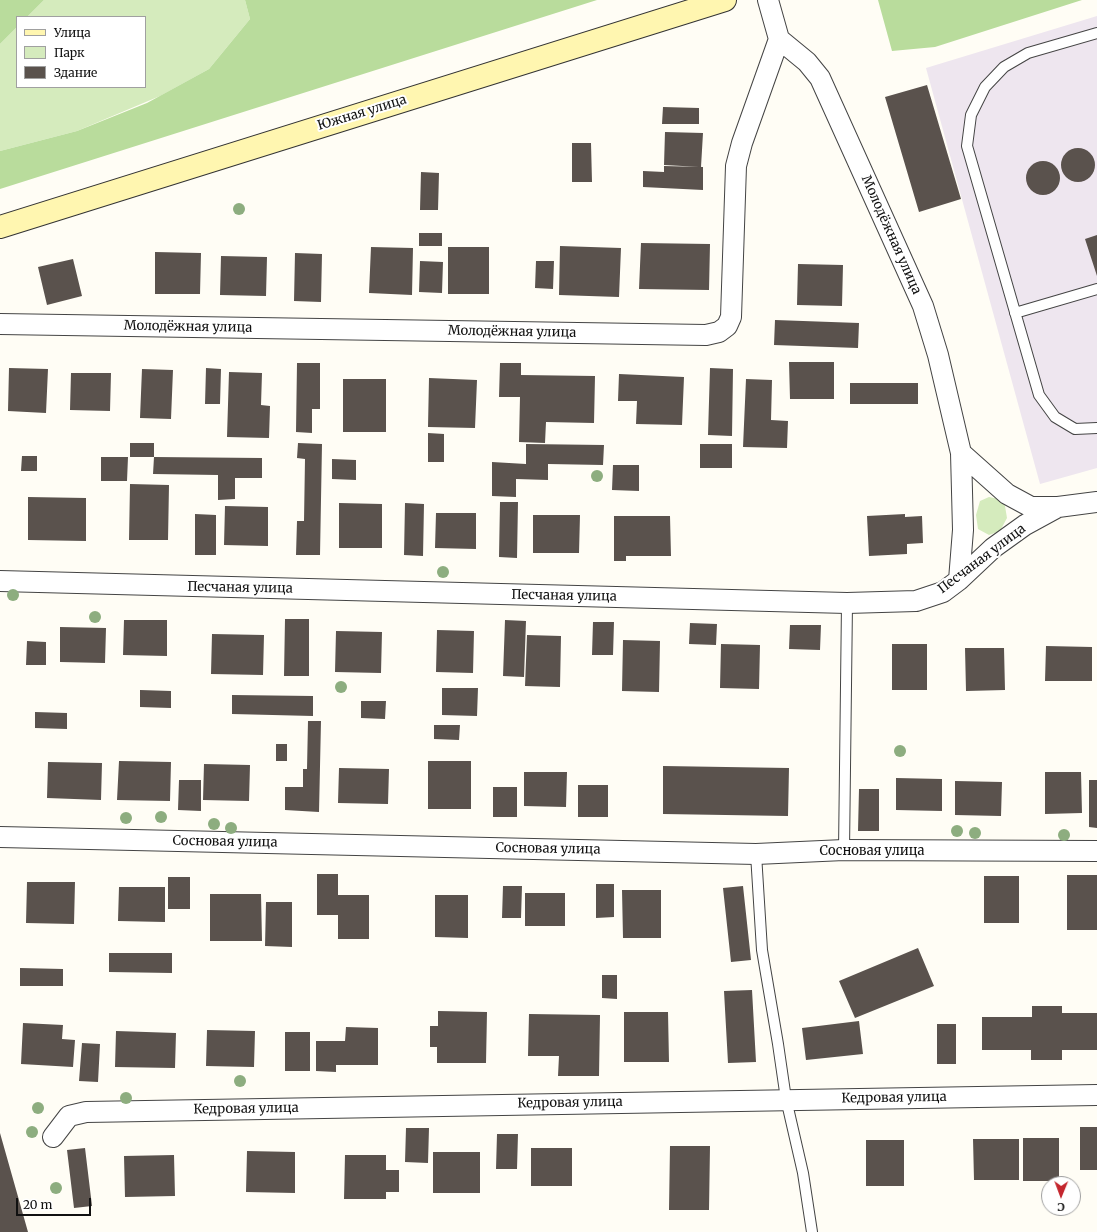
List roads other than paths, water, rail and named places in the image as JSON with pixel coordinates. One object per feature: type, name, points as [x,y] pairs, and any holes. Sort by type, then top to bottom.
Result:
[{"type":"main road","name":"Южная улица","points":[[0,227],[724,0]]},
{"type":"street","points":[[768,0],[779,39]]},
{"type":"street","name":"Молодёжная улица","points":[[0,324],[706,335],[719,332],[727,326],[731,317],[736,166],[742,143],[779,39],[807,62],[820,78],[923,306],[938,355],[961,453],[963,530],[959,580]]},
{"type":"street","points":[[961,453],[1007,494],[1031,507],[1058,507]]},
{"type":"street","name":"Песчаная улица","points":[[0,581],[847,603],[916,601],[943,592],[959,580],[993,548],[1026,525],[1058,507],[1097,502]]},
{"type":"street","name":"Сосновая улица","points":[[0,837],[756,854],[844,850],[1097,851]]},
{"type":"street","name":"Кедровая улица","points":[[53,1137],[70,1116],[86,1112],[786,1099],[1097,1095]]},
{"type":"lane","points":[[1097,33],[1028,53],[1004,66],[985,87],[971,115],[967,146],[1039,395],[1055,417],[1075,429],[1097,428]]},
{"type":"lane","points":[[1015,313],[1097,289]]},
{"type":"lane","points":[[844,850],[847,603]]},
{"type":"lane","points":[[756,854],[762,950],[786,1099],[803,1173],[812,1232]]}]
